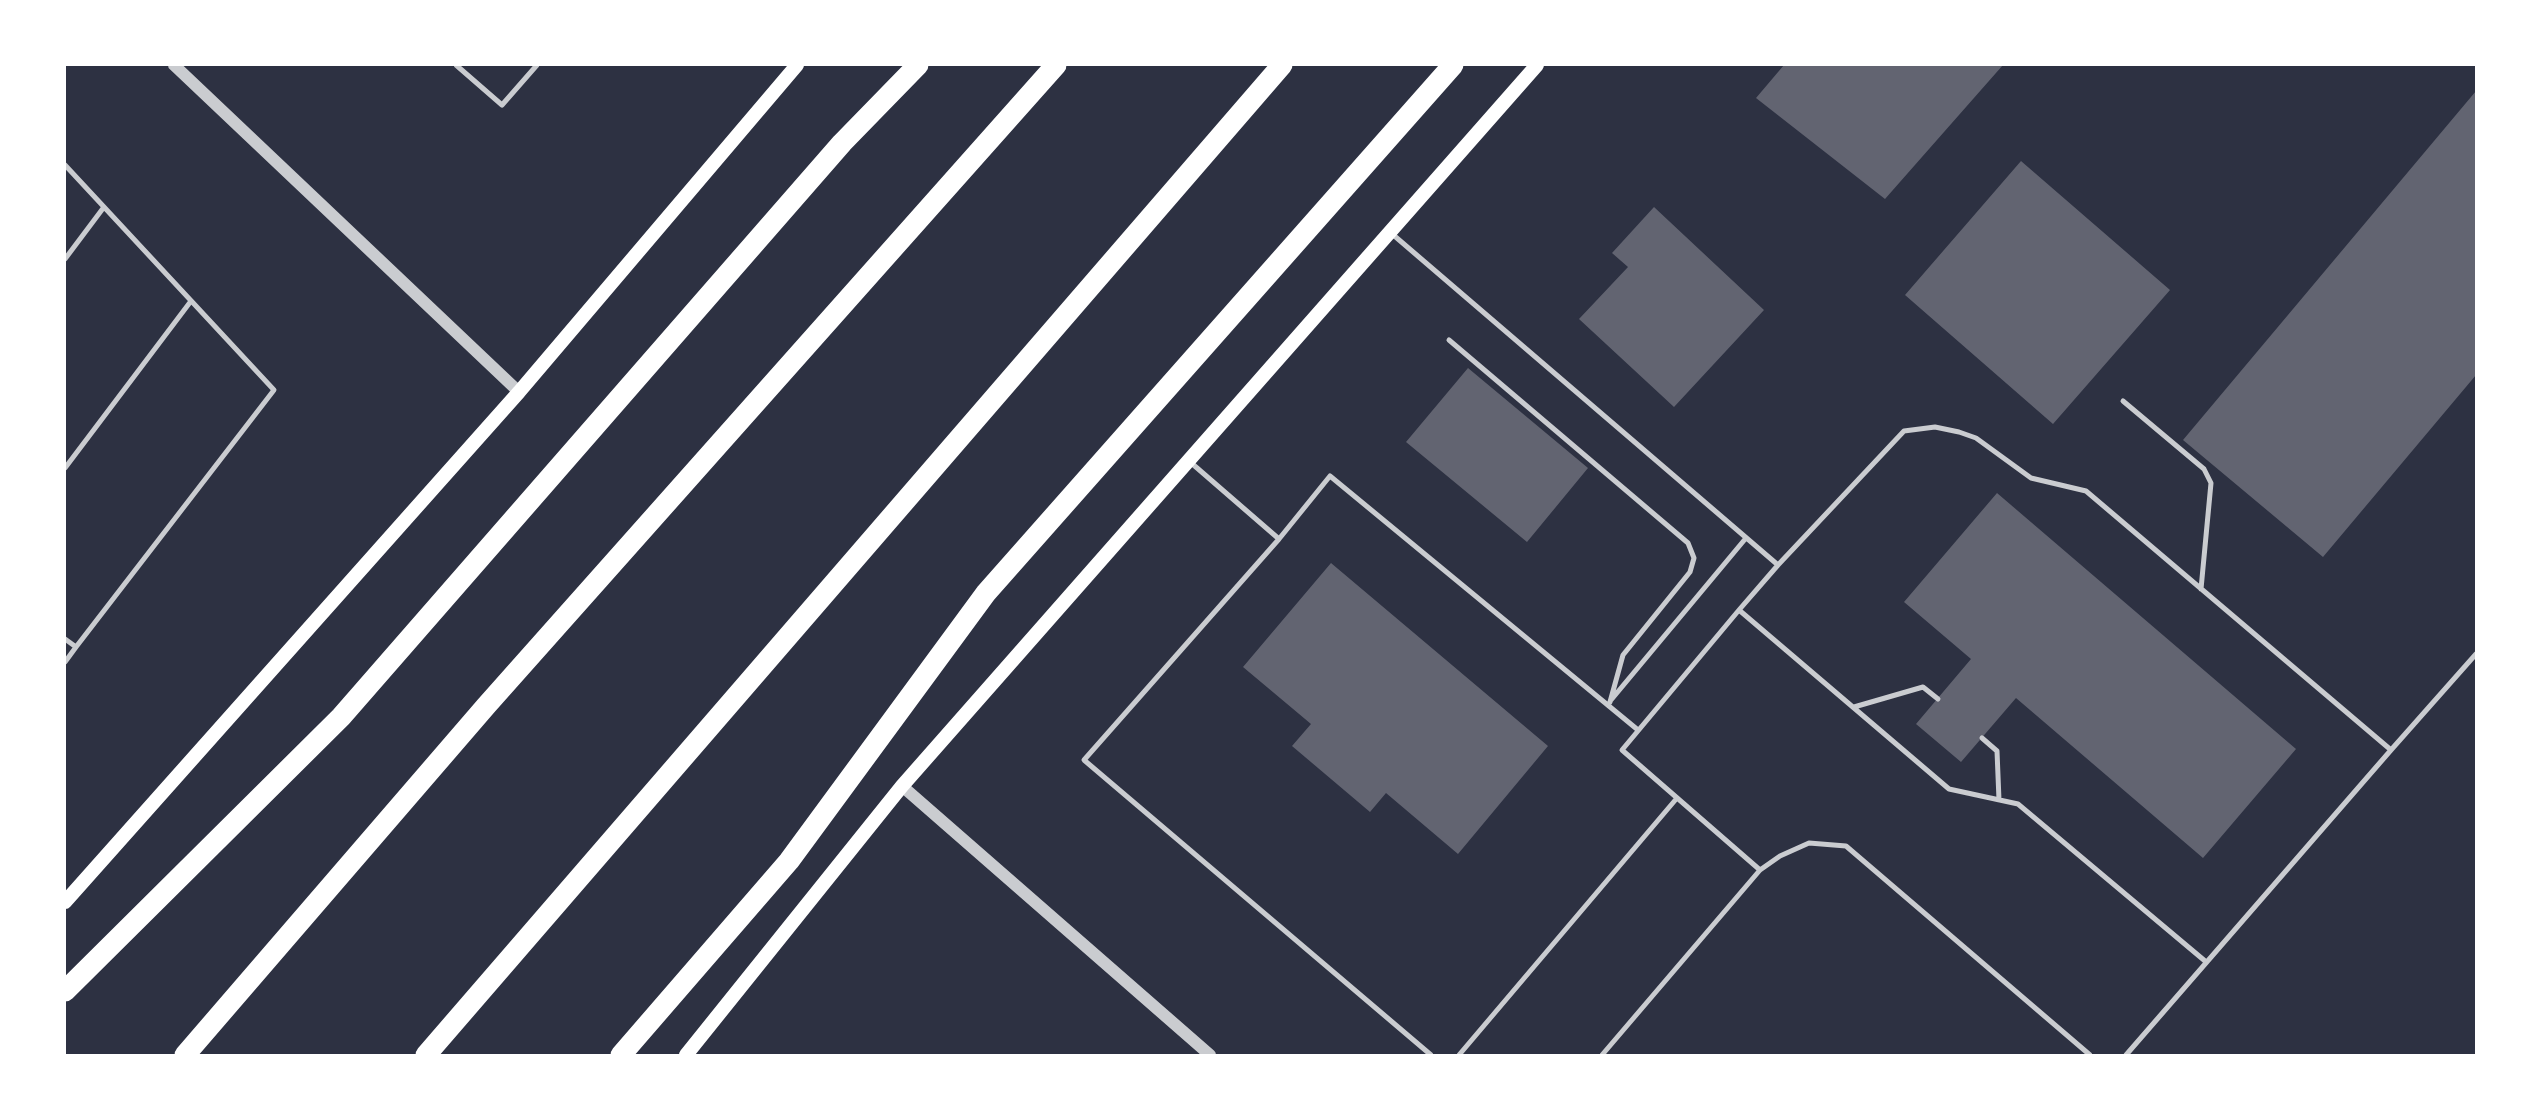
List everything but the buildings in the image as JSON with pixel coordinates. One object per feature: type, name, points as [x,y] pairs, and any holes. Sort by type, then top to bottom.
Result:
[{"type":"highway","points":[[65,991],[341,717],[842,143],[918,65]]},
{"type":"highway","points":[[185,1055],[486,706],[1056,65]]},
{"type":"highway","points":[[426,1055],[1282,65]]},
{"type":"highway","points":[[621,1055],[789,861],[986,593],[1453,65]]},
{"type":"main road","points":[[65,902],[519,392],[797,65]]},
{"type":"main road","points":[[686,1055],[902,786],[1537,65]]},
{"type":"street","points":[[174,65],[519,392]]},
{"type":"street","points":[[902,786],[1210,1055]]},
{"type":"lane","points":[[456,65],[502,105],[537,65]]},
{"type":"lane","points":[[65,164],[274,390],[65,662]]},
{"type":"lane","points":[[65,259],[104,207]]},
{"type":"lane","points":[[1391,233],[1778,565]]},
{"type":"lane","points":[[65,468],[191,301]]},
{"type":"lane","points":[[1449,340],[1688,543],[1694,558],[1690,572],[1623,655],[1609,703]]},
{"type":"lane","points":[[2123,401],[2204,469],[2211,484],[2201,589]]},
{"type":"lane","points":[[1760,870],[1622,750],[1778,565],[1905,430],[1935,427],[1976,438],[2031,478],[2086,491],[2391,750]]},
{"type":"lane","points":[[1189,461],[1279,538]]},
{"type":"lane","points":[[1431,1055],[1084,760],[1331,476],[1609,703],[1638,730]]},
{"type":"lane","points":[[1609,703],[1746,538]]},
{"type":"lane","points":[[1739,610],[1948,789],[2018,804],[2205,961]]},
{"type":"lane","points":[[65,639],[76,647]]},
{"type":"lane","points":[[2126,1055],[2205,961],[2476,654]]},
{"type":"lane","points":[[1854,707],[1923,687],[1938,699]]},
{"type":"lane","points":[[1983,738],[1997,751],[1999,800]]},
{"type":"lane","points":[[1459,1055],[1677,798]]},
{"type":"lane","points":[[1602,1055],[1760,870],[1780,856],[1809,843],[1846,846],[2090,1055]]}]
